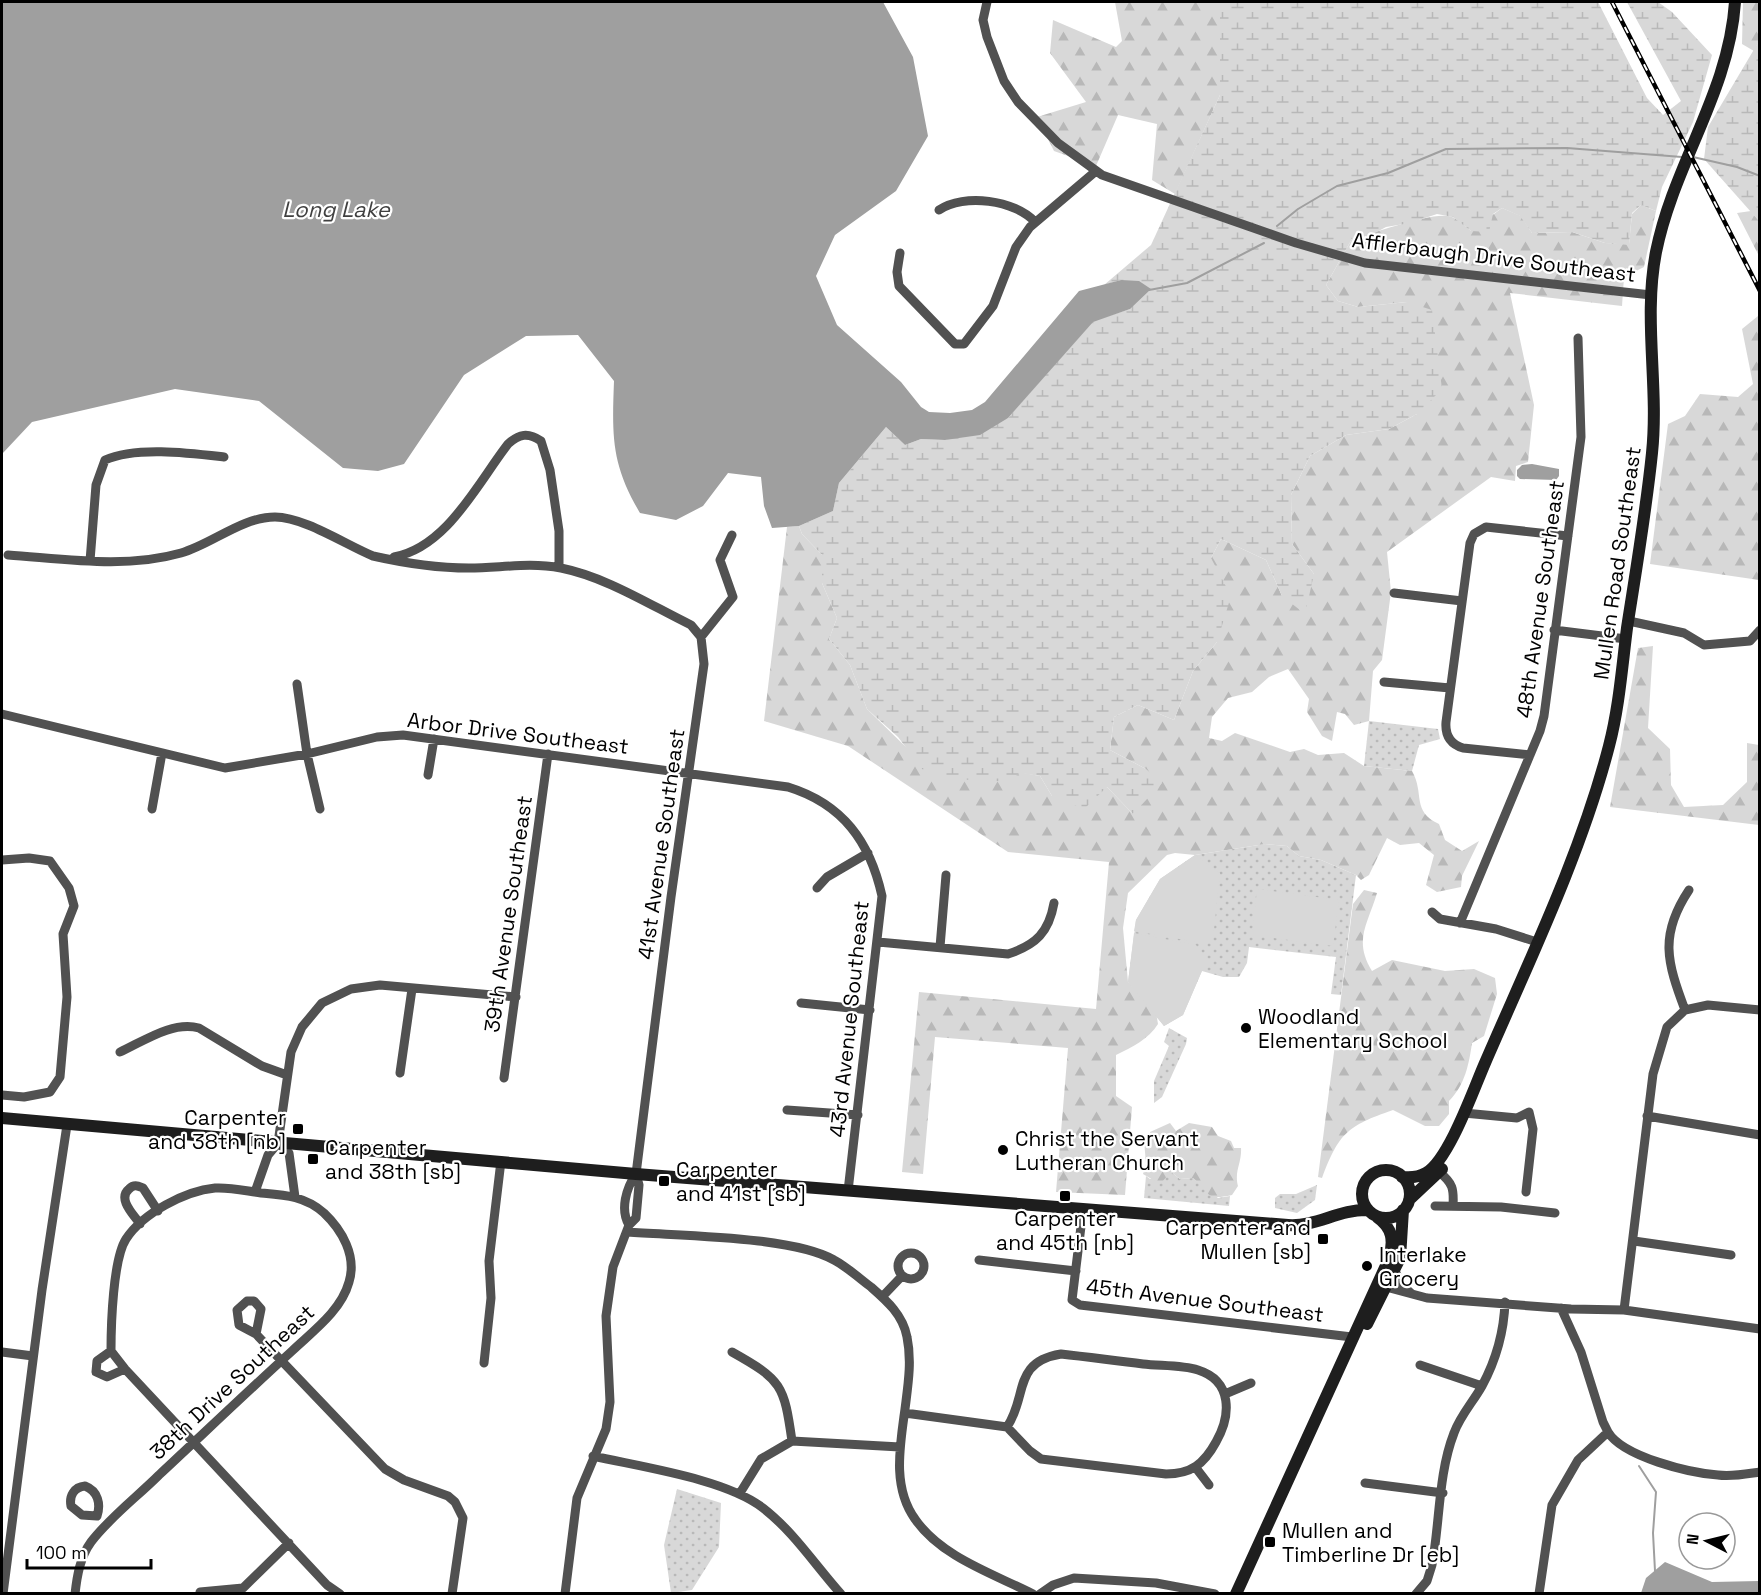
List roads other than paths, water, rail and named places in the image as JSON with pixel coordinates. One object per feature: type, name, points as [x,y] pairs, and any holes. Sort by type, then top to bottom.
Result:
[{"type":"street","name":"Afflerbaugh Drive Southeast","points":[[987,2],[984,20],[987,37],[1004,81],[1036,123],[1096,171],[1296,243],[1353,260],[1651,295]]},
{"type":"street","name":"Mullen Road Southeast","points":[[1402,1177],[1416,1177],[1432,1168],[1440,1159],[1464,1114],[1574,850],[1609,746],[1629,621],[1653,442],[1651,295],[1658,241],[1675,184],[1723,74],[1734,24],[1735,2]]},
{"type":"street","points":[[900,253],[897,272],[899,286],[955,344],[964,344],[993,306],[1016,247],[1035,222],[1096,171]]},
{"type":"street","points":[[939,210],[955,204],[991,202],[1017,209],[1035,222]]},
{"type":"street","name":"48th Avenue Southeast","points":[[1460,923],[1544,716],[1581,438],[1578,338]]},
{"type":"street","points":[[392,558],[409,554],[429,542],[454,516],[508,444],[516,437],[526,435],[541,441],[548,461],[559,531],[559,567]]},
{"type":"street","points":[[90,561],[96,485],[105,460],[144,453],[176,452],[224,457]]},
{"type":"street","points":[[8,555],[121,563],[162,558],[192,549],[252,523],[274,517],[303,524],[373,556],[418,565],[446,567],[522,564],[559,567],[580,573],[691,625],[701,637],[733,597],[720,560],[732,536]]},
{"type":"street","points":[[1530,755],[1463,748],[1452,743],[1445,729],[1470,543],[1479,530],[1489,527],[1568,536]]},
{"type":"street","points":[[1394,593],[1462,601]]},
{"type":"street","points":[[1629,621],[1684,633],[1704,645],[1750,641],[1760,630]]},
{"type":"street","points":[[1554,630],[1626,639]]},
{"type":"street","name":"41st Avenue Southeast","points":[[565,1593],[577,1498],[606,1429],[610,1402],[606,1316],[613,1267],[629,1228],[636,1218],[639,1185],[636,1174],[704,664],[701,637]]},
{"type":"street","points":[[1384,682],[1450,688]]},
{"type":"street","points":[[297,684],[307,754],[320,809]]},
{"type":"street","name":"Arbor Drive Southeast","points":[[2,714],[225,768],[307,754],[394,735],[788,787],[810,794],[841,816],[853,829],[868,853]]},
{"type":"street","points":[[428,775],[434,739]]},
{"type":"street","points":[[152,809],[162,753]]},
{"type":"street","name":"39th Avenue Southeast","points":[[504,1078],[548,754]]},
{"type":"street","points":[[817,888],[827,877],[868,853]]},
{"type":"street","name":"43rd Avenue Southeast","points":[[848,1191],[882,896],[876,871],[868,853]]},
{"type":"street","points":[[2,860],[50,861],[69,888],[74,906],[63,934],[67,996],[60,1077],[51,1092],[24,1097],[2,1095]]},
{"type":"street","points":[[940,947],[946,874]]},
{"type":"street","points":[[1685,1010],[1671,961],[1669,934],[1674,912],[1689,890]]},
{"type":"street","points":[[878,942],[1008,954],[1029,947],[1043,933],[1051,920],[1054,903]]},
{"type":"street","points":[[1432,912],[1440,919],[1496,929],[1537,942]]},
{"type":"street","points":[[255,1192],[268,1155],[278,1143],[291,1053],[302,1026],[322,1003],[351,989],[380,985],[516,997]]},
{"type":"street","points":[[400,1073],[412,989]]},
{"type":"street","points":[[801,1004],[870,1010]]},
{"type":"street","points":[[1624,1310],[1634,1241],[1647,1116],[1653,1074],[1662,1036],[1675,1018],[1685,1010],[1708,1005],[1760,1010]]},
{"type":"street","points":[[120,1052],[173,1028],[191,1026],[200,1028],[262,1066],[287,1075]]},
{"type":"street","points":[[787,1110],[858,1115]]},
{"type":"street","points":[[1464,1114],[1517,1118],[1529,1112],[1533,1129],[1526,1192]]},
{"type":"street","name":"Mullen Road Southeast","points":[[1406,1205],[1447,1162],[1460,1134],[1464,1114]]},
{"type":"street","points":[[1647,1116],[1760,1135]]},
{"type":"street","points":[[2,1118],[636,1174],[1297,1226],[1314,1223],[1333,1215],[1362,1190],[1371,1175],[1383,1171],[1395,1172],[1402,1177],[1408,1188],[1402,1248],[1352,1337],[1342,1366],[1236,1593]]},
{"type":"street","points":[[3,1593],[33,1356],[67,1125]]},
{"type":"street","points":[[278,1143],[289,1153],[295,1197]]},
{"type":"street","points":[[484,1364],[491,1298],[489,1261],[501,1161]]},
{"type":"street","points":[[1439,1172],[1450,1180],[1454,1190],[1453,1206]]},
{"type":"street","points":[[140,1224],[125,1202],[129,1188],[134,1186],[143,1188],[158,1211]]},
{"type":"street","name":"38th Drive Southeast","points":[[75,1593],[82,1558],[90,1543],[104,1527],[333,1312],[350,1282],[351,1264],[346,1244],[337,1225],[320,1210],[295,1197],[216,1188],[192,1194],[158,1211],[140,1224],[127,1238],[121,1250],[111,1351]]},
{"type":"street","points":[[1342,1366],[1356,1345],[1386,1287],[1392,1265],[1390,1229],[1372,1213],[1362,1200],[1362,1190]]},
{"type":"street","points":[[1333,1215],[1372,1213],[1389,1218],[1406,1205]]},
{"type":"street","points":[[1435,1206],[1501,1207],[1555,1213]]},
{"type":"street","name":"45th Avenue Southeast","points":[[1083,1210],[1072,1300],[1080,1305],[1352,1337]]},
{"type":"street","points":[[629,1228],[777,1244],[811,1251],[834,1260],[882,1297],[900,1317],[907,1336],[910,1367],[900,1448],[900,1477],[904,1500],[915,1520],[930,1538],[957,1556],[1033,1593]]},
{"type":"street","points":[[1634,1241],[1731,1255]]},
{"type":"street","points":[[979,1260],[1076,1271]]},
{"type":"street","points":[[1392,1265],[1402,1285],[1413,1296]]},
{"type":"street","points":[[882,1297],[902,1276]]},
{"type":"street","points":[[1386,1287],[1413,1296],[1561,1308],[1624,1310],[1760,1329]]},
{"type":"street","points":[[1416,1593],[1427,1581],[1432,1565],[1449,1449],[1454,1432],[1482,1386],[1500,1340],[1505,1302]]},
{"type":"street","points":[[1561,1308],[1581,1352],[1603,1422],[1614,1441],[1631,1451],[1701,1473],[1737,1476],[1760,1472]]},
{"type":"street","points":[[256,1334],[385,1469],[404,1480],[448,1496],[455,1502],[463,1518],[452,1593]]},
{"type":"street","points":[[125,1369],[107,1377],[96,1372],[97,1361],[111,1351],[125,1369],[327,1585],[340,1593]]},
{"type":"street","points":[[2,1352],[33,1356]]},
{"type":"street","points":[[732,1352],[773,1377],[782,1389],[792,1441]]},
{"type":"street","points":[[905,1413],[1007,1427],[1041,1459],[1182,1474],[1196,1468],[1210,1453],[1220,1436],[1228,1400],[1222,1388],[1199,1370],[1061,1354],[1045,1357],[1031,1366],[1024,1377],[1014,1417],[1007,1427]]},
{"type":"street","points":[[1420,1365],[1482,1386]]},
{"type":"street","points":[[1225,1394],[1251,1383]]},
{"type":"street","points":[[1539,1593],[1552,1505],[1578,1460],[1608,1432]]},
{"type":"street","points":[[740,1493],[761,1459],[792,1441],[900,1448]]},
{"type":"street","points":[[593,1456],[740,1493],[764,1508],[804,1548],[839,1593]]},
{"type":"street","points":[[1196,1468],[1209,1485]]},
{"type":"street","points":[[1365,1483],[1443,1493]]},
{"type":"street","points":[[97,1516],[104,1527]]},
{"type":"street","points":[[200,1592],[243,1588],[289,1543]]},
{"type":"street","points":[[1040,1593],[1053,1585],[1074,1578],[1156,1583],[1215,1593]]},
{"type":"water","name":"Long Lake","points":[[2,2],[883,2],[913,57],[928,136],[896,191],[835,235],[816,276],[837,325],[901,382],[921,407],[929,412],[950,413],[972,410],[985,402],[1079,291],[1121,280],[1139,281],[1151,289],[1130,309],[1093,322],[1008,418],[980,435],[945,440],[921,439],[905,445],[886,427],[839,483],[833,511],[799,526],[772,528],[764,506],[761,477],[728,473],[703,506],[676,520],[640,513],[623,479],[615,449],[614,381],[578,335],[526,336],[464,375],[404,464],[378,471],[343,468],[259,401],[175,389],[32,422],[2,454]]},
{"type":"water","points":[[1532,464],[1559,469],[1559,476],[1556,480],[1520,479],[1517,476],[1517,470],[1522,465]]},
{"type":"water","points":[[1665,1562],[1677,1567],[1677,1571],[1686,1571],[1712,1582],[1759,1581],[1759,1593],[1641,1593],[1646,1578]]},
{"type":"waterway","points":[[1277,226],[1298,209],[1337,186],[1388,173],[1446,149],[1567,148],[1682,157]]},
{"type":"waterway","points":[[1693,157],[1737,167],[1760,176]]},
{"type":"waterway","points":[[1149,290],[1187,283],[1264,243]]},
{"type":"waterway","points":[[1639,1466],[1656,1492],[1653,1533],[1655,1571]]},
{"type":"railway","points":[[1612,2],[1760,291]]},
{"type":"place","name":"Woodland Elementary School","points":[[1246,1028]]},
{"type":"place","name":"Carpenter and 38th [nb]","points":[[298,1129]]},
{"type":"place","name":"Christ the Servant Lutheran Church","points":[[1003,1150]]},
{"type":"place","name":"Carpenter and 38th [sb]","points":[[313,1159]]},
{"type":"place","name":"Carpenter and 41st [sb]","points":[[664,1181]]},
{"type":"place","name":"Carpenter and 45th [nb]","points":[[1065,1196]]},
{"type":"place","name":"Carpenter and Mullen [sb]","points":[[1323,1239]]},
{"type":"place","name":"Interlake Grocery","points":[[1367,1266]]},
{"type":"place","name":"Mullen and Timberline Dr [eb]","points":[[1270,1542]]}]
